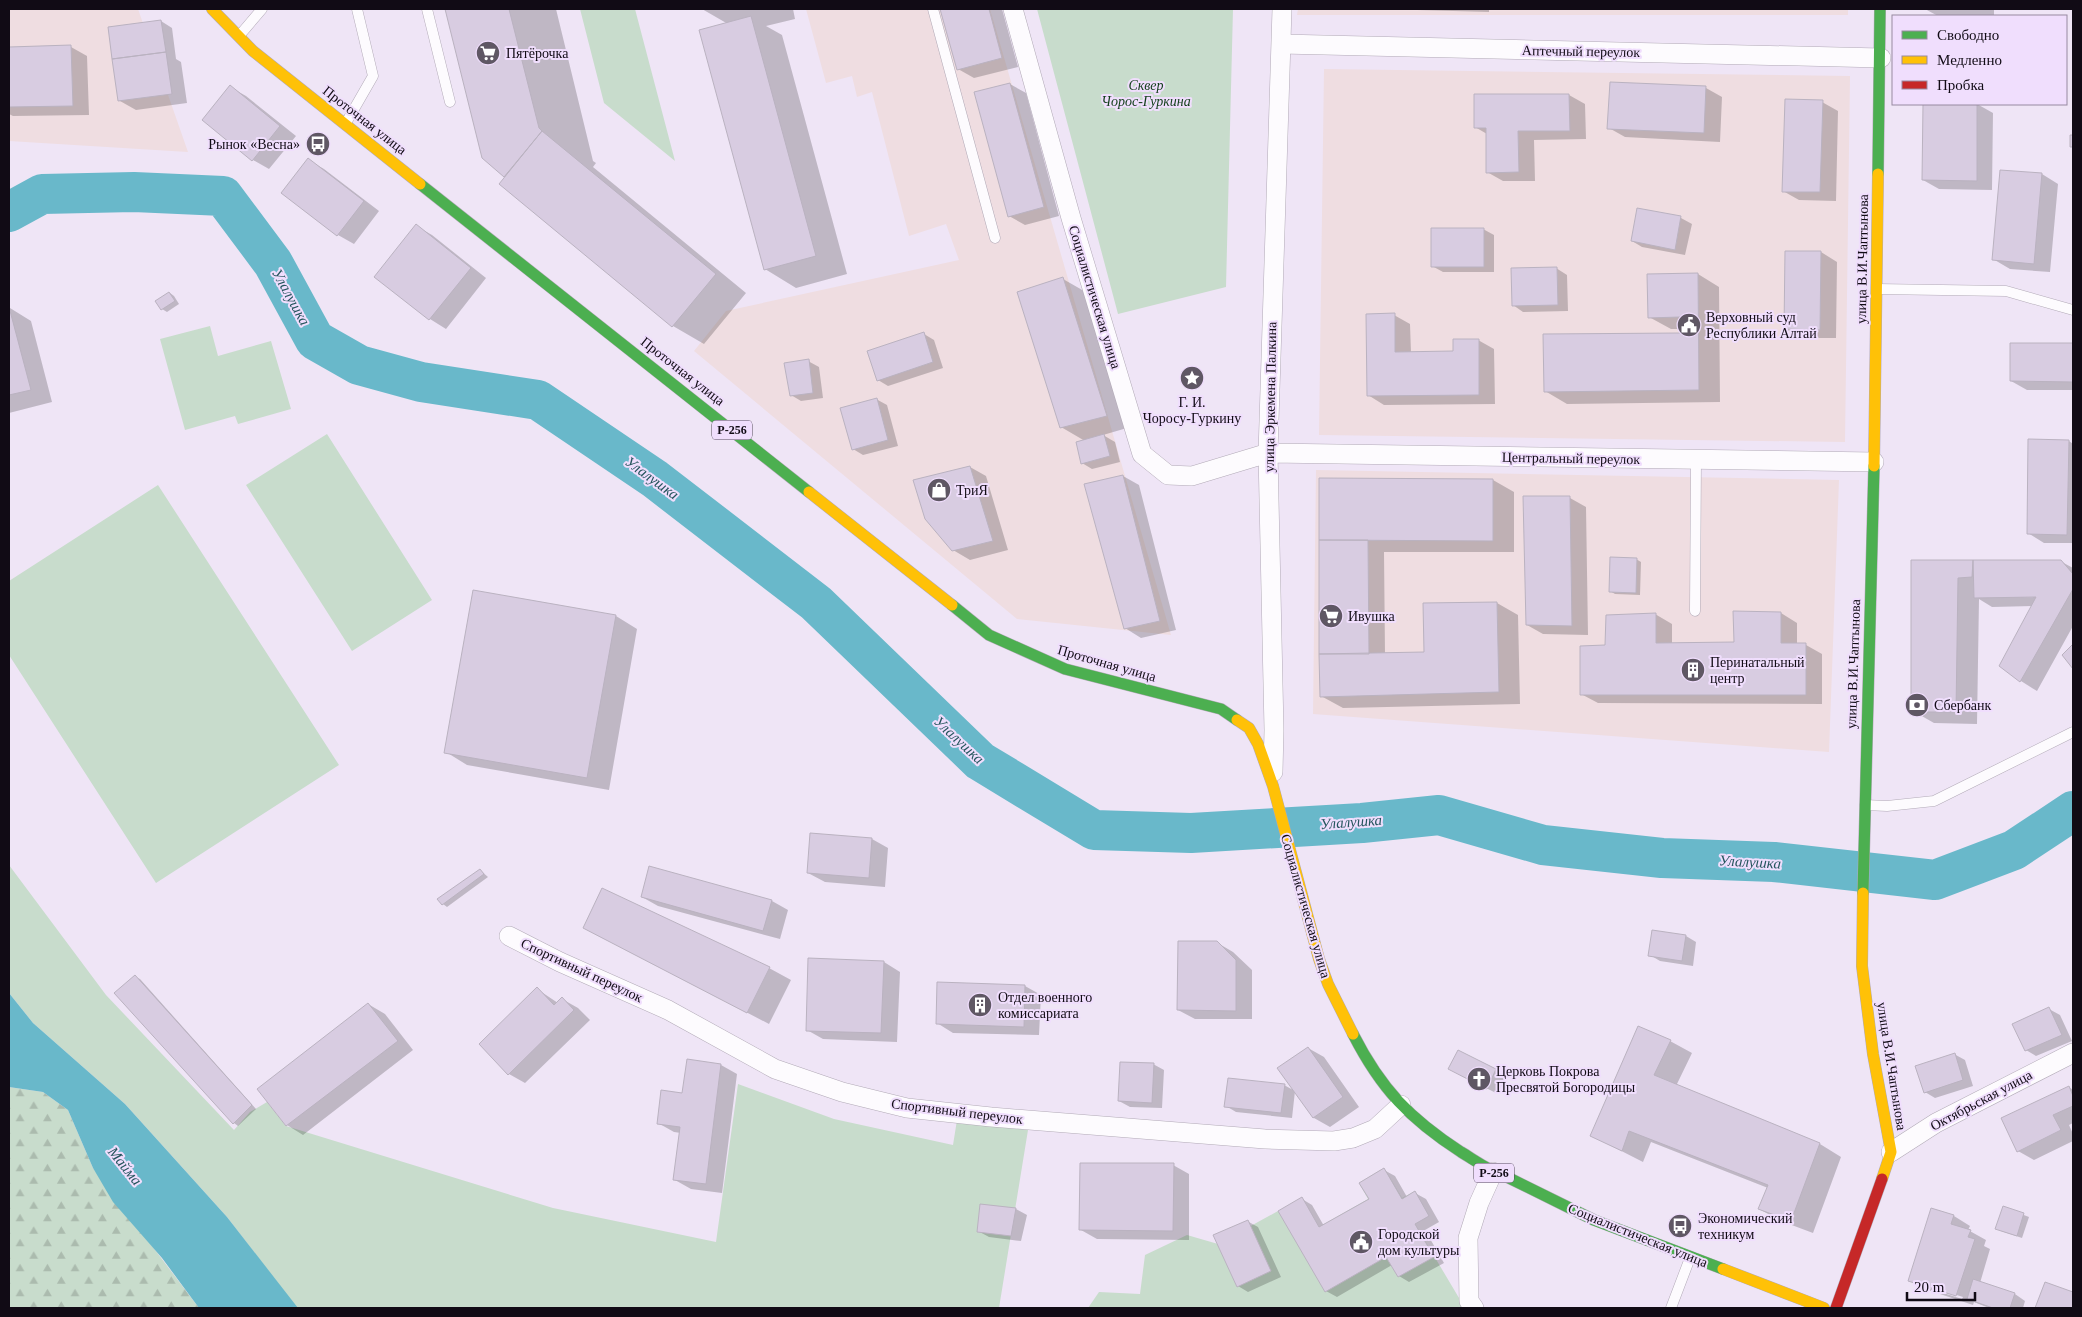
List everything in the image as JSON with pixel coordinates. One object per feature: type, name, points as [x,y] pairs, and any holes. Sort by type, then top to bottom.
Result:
[{"type":"main road","name":"Проточная улица","points":[[212,9],[253,51],[989,635],[1008,645],[1065,668],[1221,709],[1249,728],[1258,744],[1273,786]]},
{"type":"main road","name":"улица В.И.Чаптынова","points":[[1836,1308],[1891,1152],[1873,1054],[1862,966],[1864,805],[1874,462],[1881,58],[1880,9]]},
{"type":"main road","name":"Социалистическая улица","points":[[1273,786],[1319,959],[1328,984],[1371,1066],[1401,1105],[1430,1132],[1493,1172],[1505,1176],[1594,1220],[1824,1308]]},
{"type":"street","name":"Социалистическая улица","points":[[1013,9],[1071,218],[1142,454],[1168,475],[1192,476],[1268,453]]},
{"type":"street","name":"улица Эркемена Палкина","points":[[1273,786],[1274,730],[1268,453],[1282,9]]},
{"type":"street","name":"Аптечный переулок","points":[[1281,44],[1881,58]]},
{"type":"street","name":"Центральный переулок","points":[[1268,453],[1874,462]]},
{"type":"street","name":"Спортивный переулок","points":[[509,936],[560,962],[668,1010],[776,1069],[842,1092],[907,1108],[991,1117],[1265,1139],[1334,1141],[1353,1138],[1374,1129],[1401,1105]]},
{"type":"street","name":"Октябрьская улица","points":[[1891,1152],[1936,1123],[2073,1053]]},
{"type":"street","points":[[1474,1308],[1469,1301],[1468,1238],[1479,1204],[1493,1172]]},
{"type":"lane","points":[[239,36],[262,9]]},
{"type":"lane","points":[[346,124],[373,76],[357,9]]},
{"type":"lane","points":[[427,9],[450,102]]},
{"type":"lane","points":[[933,9],[995,238]]},
{"type":"lane","points":[[1876,289],[2006,291],[2073,310]]},
{"type":"lane","points":[[1695,611],[1696,459]]},
{"type":"lane","points":[[1864,805],[1887,806],[1934,801],[2073,732]]},
{"type":"lane","points":[[1671,1308],[1690,1257]]},
{"type":"shaded area","points":[[9,9],[138,9],[188,152],[9,141]]},
{"type":"shaded area","points":[[806,9],[990,9],[1171,635],[1017,619],[694,351],[726,311],[959,260],[946,224],[909,236],[872,92],[857,97],[852,76],[826,83]]},
{"type":"shaded area","points":[[1298,9],[1848,9],[1848,15],[1297,15]]},
{"type":"shaded area","points":[[1324,69],[1850,76],[1845,442],[1319,435]]},
{"type":"shaded area","points":[[1316,470],[1839,480],[1829,752],[1313,714]]},
{"type":"green space","points":[[580,9],[635,9],[675,161],[604,103]]},
{"type":"green space","name":"Сквер Чорос-Гуркина","points":[[1037,9],[1233,9],[1226,287],[1118,314]]},
{"type":"green space","points":[[210,326],[218,356],[271,341],[291,409],[238,424],[235,416],[185,430],[160,339]]},
{"type":"green space","points":[[327,434],[432,600],[352,651],[246,485]]},
{"type":"green space","points":[[158,485],[339,765],[156,883],[9,655],[9,581]]},
{"type":"green space","points":[[9,865],[106,995],[234,1130],[250,1112],[267,1102],[286,1126],[553,1208],[716,1242],[738,1084],[834,1119],[953,1145],[957,1120],[1028,1130],[999,1308],[297,1308],[227,1217],[125,1104],[33,1023],[9,993]]},
{"type":"green space","points":[[9,1087],[43,1092],[68,1110],[93,1168],[199,1308],[9,1308]]},
{"type":"green space","points":[[1384,1168],[1402,1198],[1415,1191],[1429,1216],[1415,1224],[1465,1308],[1088,1308],[1099,1292],[1140,1294],[1145,1255],[1187,1235],[1218,1244],[1278,1211],[1319,1227],[1368,1199],[1359,1183]]},
{"type":"water","name":"Майма","points":[[9,993],[33,1023],[125,1104],[227,1217],[298,1308],[199,1308],[162,1258],[113,1202],[93,1168],[68,1110],[43,1092],[9,1087]]},
{"type":"building","points":[[445,9],[509,9],[539,128],[542,131],[504,177],[482,158]]},
{"type":"building","points":[[940,9],[989,9],[1002,58],[957,70]]},
{"type":"building","points":[[751,16],[816,256],[764,270],[699,30]]},
{"type":"building","points":[[161,20],[166,52],[112,59],[108,27]]},
{"type":"building","points":[[71,45],[73,106],[9,107],[9,47]]},
{"type":"building","points":[[166,52],[172,94],[118,101],[112,59]]},
{"type":"building","points":[[1610,82],[1706,86],[1704,133],[1607,129]]},
{"type":"building","points":[[1010,83],[1044,207],[1008,217],[974,92]]},
{"type":"building","points":[[230,85],[280,126],[252,161],[202,120]]},
{"type":"building","points":[[1474,94],[1569,94],[1570,131],[1518,131],[1519,172],[1486,173],[1486,128],[1474,128]]},
{"type":"building","points":[[1785,99],[1823,100],[1820,192],[1782,192]]},
{"type":"building","points":[[1923,105],[1977,105],[1977,181],[1922,180]]},
{"type":"building","points":[[542,131],[716,274],[672,327],[499,184]]},
{"type":"building","points":[[2070,135],[2073,135],[2073,147],[2070,147]]},
{"type":"building","points":[[308,158],[364,201],[337,236],[281,193]]},
{"type":"building","points":[[2000,170],[2042,173],[2034,264],[1992,260]]},
{"type":"building","points":[[1637,208],[1681,216],[1675,250],[1631,241]]},
{"type":"building","points":[[416,224],[471,268],[429,320],[374,277]]},
{"type":"building","points":[[1431,228],[1484,228],[1484,267],[1431,267]]},
{"type":"building","points":[[1785,251],[1821,251],[1820,330],[1784,329]]},
{"type":"building","points":[[1557,267],[1558,305],[1512,306],[1511,268]]},
{"type":"building","name":"Верховный суд Республики Алтай","points":[[1698,273],[1699,390],[1544,392],[1543,334],[1680,333],[1680,317],[1648,318],[1647,274]]},
{"type":"building","points":[[1063,277],[1107,416],[1060,428],[1017,292]]},
{"type":"building","points":[[169,292],[175,301],[161,310],[155,301]]},
{"type":"building","points":[[9,307],[31,390],[9,395]]},
{"type":"building","points":[[1395,313],[1395,352],[1453,351],[1453,339],[1479,339],[1479,395],[1367,396],[1366,314]]},
{"type":"building","points":[[924,332],[933,362],[877,381],[867,351]]},
{"type":"building","points":[[2010,343],[2073,343],[2073,382],[2010,381]]},
{"type":"building","points":[[809,359],[813,393],[790,396],[784,363]]},
{"type":"building","points":[[877,398],[888,440],[852,450],[840,408]]},
{"type":"building","points":[[1104,434],[1110,456],[1081,464],[1076,442]]},
{"type":"building","points":[[2028,439],[2069,440],[2067,535],[2027,534]]},
{"type":"building","points":[[970,466],[993,541],[952,551],[925,519],[913,480]]},
{"type":"building","points":[[1123,475],[1160,621],[1124,629],[1084,484]]},
{"type":"building","points":[[1319,478],[1493,479],[1493,541],[1319,540]]},
{"type":"building","points":[[1523,496],[1570,496],[1572,626],[1526,625]]},
{"type":"building","points":[[1319,540],[1368,540],[1369,654],[1319,654]]},
{"type":"building","points":[[1610,557],[1637,558],[1636,593],[1609,592]]},
{"type":"building","points":[[1911,560],[1973,560],[1972,577],[1958,578],[1956,712],[1911,712]]},
{"type":"building","points":[[1973,560],[2061,560],[2073,574],[2073,589],[2020,682],[1999,666],[2036,597],[1974,598]]},
{"type":"building","points":[[473,590],[616,615],[587,778],[444,753]]},
{"type":"building","points":[[1497,602],[1499,692],[1320,697],[1319,654],[1424,652],[1423,603]]},
{"type":"building","name":"Перинатальный центр","points":[[1733,611],[1781,612],[1781,643],[1806,643],[1806,695],[1580,695],[1580,646],[1605,645],[1606,615],[1656,613],[1656,643],[1734,642]]},
{"type":"building","points":[[2073,644],[2073,669],[2062,655]]},
{"type":"building","points":[[810,833],[872,838],[869,878],[807,873]]},
{"type":"building","points":[[649,866],[772,900],[763,931],[641,897]]},
{"type":"building","points":[[480,869],[484,874],[442,905],[437,899]]},
{"type":"building","points":[[602,888],[770,967],[747,1013],[583,928]]},
{"type":"building","points":[[1652,930],[1686,935],[1682,961],[1648,956]]},
{"type":"building","points":[[1178,941],[1217,941],[1236,960],[1236,1011],[1177,1010]]},
{"type":"building","points":[[808,958],[884,961],[881,1033],[806,1031]]},
{"type":"building","points":[[135,975],[252,1105],[233,1124],[114,993]]},
{"type":"building","name":"Отдел военного комиссариата","points":[[937,982],[1025,985],[1024,1027],[936,1024]]},
{"type":"building","points":[[537,987],[554,1005],[562,997],[574,1010],[508,1075],[479,1044]]},
{"type":"building","points":[[368,1003],[398,1041],[286,1126],[257,1089]]},
{"type":"building","points":[[2049,1007],[2062,1035],[2025,1051],[2012,1024]]},
{"type":"building","points":[[1638,1026],[1671,1040],[1654,1075],[1820,1143],[1791,1221],[1758,1209],[1768,1185],[1629,1131],[1622,1151],[1590,1136]]},
{"type":"building","points":[[1308,1047],[1343,1097],[1313,1118],[1277,1068]]},
{"type":"building","name":"Церковь Покрова Пресвятой Богородицы","points":[[1458,1050],[1496,1069],[1487,1089],[1448,1069]]},
{"type":"building","points":[[1955,1053],[1963,1080],[1924,1093],[1915,1066]]},
{"type":"building","points":[[687,1059],[721,1064],[706,1184],[673,1180],[680,1127],[657,1124],[661,1090],[682,1093]]},
{"type":"building","points":[[1120,1062],[1154,1063],[1152,1103],[1118,1101]]},
{"type":"building","points":[[1228,1078],[1285,1084],[1281,1113],[1224,1107]]},
{"type":"building","points":[[2069,1086],[2073,1096],[2073,1106],[2053,1115],[2061,1130],[2017,1152],[2001,1118]]},
{"type":"building","points":[[1080,1163],[1174,1163],[1173,1231],[1079,1230]]},
{"type":"building","name":"Городской дом культуры","points":[[1384,1168],[1402,1199],[1415,1191],[1429,1216],[1415,1224],[1434,1257],[1398,1277],[1386,1257],[1325,1292],[1278,1211],[1302,1197],[1319,1227],[1369,1199],[1359,1183]]},
{"type":"building","points":[[980,1204],[1016,1208],[1011,1236],[977,1232]]},
{"type":"building","points":[[2003,1206],[2024,1213],[2017,1236],[1995,1229]]},
{"type":"building","points":[[1931,1208],[1954,1215],[1951,1224],[1971,1230],[1968,1237],[1975,1239],[1956,1296],[1908,1281]]},
{"type":"building","points":[[1248,1220],[1271,1271],[1237,1287],[1213,1235]]},
{"type":"building","points":[[1973,1279],[2015,1293],[2010,1308],[1993,1308],[1967,1299]]},
{"type":"building","points":[[2045,1282],[2073,1292],[2073,1308],[2035,1308]]},
{"type":"waterway","name":"Улалушка","points":[[9,212],[42,194],[134,192],[223,196],[273,263],[315,340],[359,365],[421,382],[538,400],[655,479],[816,603],[980,761],[1094,830],[1191,833],[1362,823],[1439,815],[1543,845],[1662,858],[1774,862],[1935,880],[2014,850],[2073,811]]},
{"type":"traffic: fast","points":[[1878,174],[1880,9]]},
{"type":"traffic: fast","points":[[420,184],[809,492]]},
{"type":"traffic: fast","points":[[1863,893],[1874,466]]},
{"type":"traffic: fast","points":[[952,605],[989,635],[1065,669],[1221,709],[1237,720]]},
{"type":"traffic: fast","points":[[1353,1034],[1375,1071],[1398,1101],[1443,1140],[1483,1166],[1594,1220],[1723,1269]]},
{"type":"traffic: slow","points":[[212,9],[253,51],[420,184]]},
{"type":"traffic: slow","points":[[1874,466],[1878,174]]},
{"type":"traffic: slow","points":[[809,492],[952,605]]},
{"type":"traffic: slow","points":[[1237,720],[1249,728],[1258,744],[1273,786],[1319,959],[1328,984],[1353,1034]]},
{"type":"traffic: slow","points":[[1863,893],[1862,966],[1873,1054],[1891,1152],[1882,1179]]},
{"type":"traffic: slow","points":[[1723,1269],[1824,1308]]},
{"type":"traffic: jam","points":[[1836,1308],[1882,1179]]},
{"type":"place","name":"Пятёрочка","points":[[488,53]]},
{"type":"place","name":"Рынок «Весна»","points":[[318,144]]},
{"type":"place","name":"Верховный суд Республики Алтай","points":[[1689,325]]},
{"type":"place","name":"Г. И. Чоросу-Гуркину","points":[[1192,378]]},
{"type":"place","name":"ТриЯ","points":[[939,490]]},
{"type":"place","name":"Ивушка","points":[[1331,616]]},
{"type":"place","name":"Перинатальный центр","points":[[1693,670]]},
{"type":"place","name":"Сбербанк","points":[[1917,705]]},
{"type":"place","name":"Отдел военного комиссариата","points":[[980,1005]]},
{"type":"place","name":"Церковь Покрова Пресвятой Богородицы","points":[[1479,1079]]},
{"type":"place","name":"Экономический техникум","points":[[1680,1226]]},
{"type":"place","name":"Городской дом культуры","points":[[1361,1242]]}]
